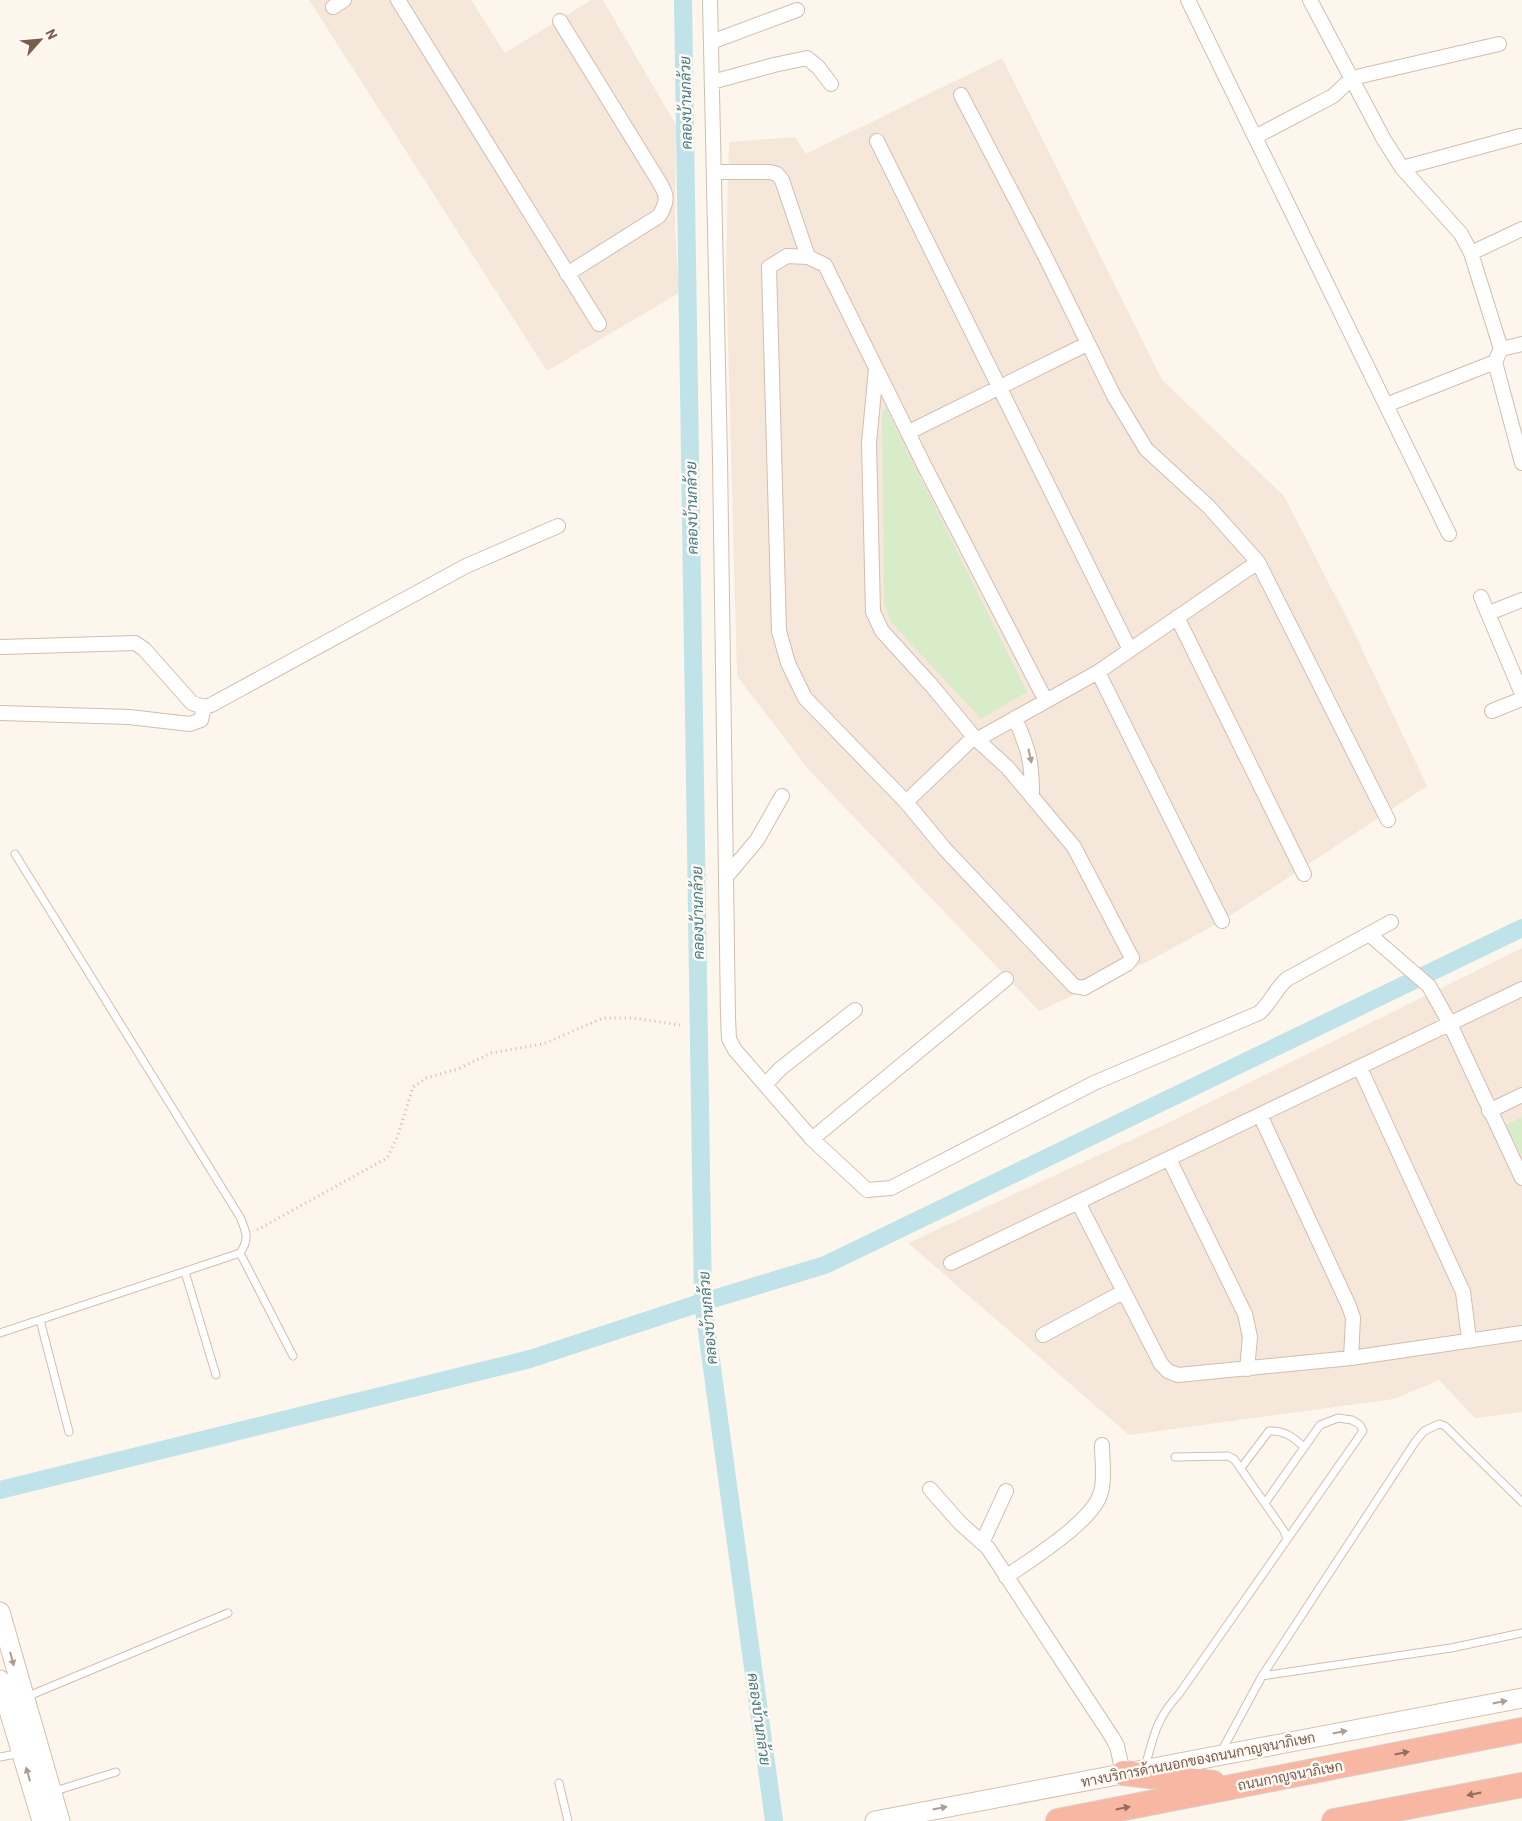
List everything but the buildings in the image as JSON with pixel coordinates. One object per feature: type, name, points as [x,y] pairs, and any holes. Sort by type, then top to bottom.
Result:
[{"type":"highway","name":"ถนนกาญจนาภิเษก","points":[[1058,1821],[1522,1730]]},
{"type":"highway","points":[[1133,1771],[1238,1786]]},
{"type":"highway","points":[[1334,1821],[1522,1784]]},
{"type":"main road","points":[[0,1612],[23,1698],[60,1821]]},
{"type":"main road","points":[[0,1680],[42,1821]]},
{"type":"main road","name":"ทางบริการด้านนอกของถนนกาญจนาภิเษก","points":[[875,1821],[1522,1698]]},
{"type":"street","points":[[398,0],[566,274],[599,324]]},
{"type":"street","points":[[710,0],[715,172],[729,1038],[735,1050],[812,1139],[867,1190],[891,1188],[1094,1083],[1259,1013],[1268,1005],[1278,986],[1286,979],[1391,922]]},
{"type":"street","points":[[1188,0],[1450,534]]},
{"type":"street","points":[[1310,0],[1383,138],[1402,168],[1450,219],[1471,253],[1498,356],[1522,463]]},
{"type":"street","points":[[711,42],[797,10]]},
{"type":"street","points":[[560,21],[666,194],[666,204],[659,216],[566,274]]},
{"type":"street","points":[[1255,137],[1333,96],[1352,78],[1499,44]]},
{"type":"street","points":[[712,82],[807,58],[818,67],[831,84]]},
{"type":"street","points":[[961,94],[1114,396],[1146,449],[1209,507],[1258,562],[1388,820]]},
{"type":"street","points":[[1402,168],[1520,136]]},
{"type":"street","points":[[877,141],[1130,650]]},
{"type":"street","points":[[715,172],[770,172],[777,174],[782,180],[808,257]]},
{"type":"street","points":[[1471,253],[1522,229]]},
{"type":"street","points":[[876,369],[869,443],[874,612],[882,631],[976,738],[1008,768],[1074,847],[1131,955],[1127,964],[1084,988],[1074,986],[1000,910],[906,802],[805,698],[788,664],[779,631],[769,267],[787,256],[808,257],[825,265],[1046,702]]},
{"type":"street","points":[[909,432],[1088,344]]},
{"type":"street","points":[[1386,405],[1522,344]]},
{"type":"street","points":[[0,647],[134,643],[144,648],[192,702],[204,707],[211,705],[466,566],[558,526]]},
{"type":"street","points":[[906,802],[976,738],[1046,702],[1098,672],[1258,562]]},
{"type":"street","points":[[1481,597],[1522,694]]},
{"type":"street","points":[[1489,613],[1522,600]]},
{"type":"street","points":[[1177,617],[1304,874]]},
{"type":"street","points":[[1098,672],[1222,921]]},
{"type":"street","points":[[1492,710],[1522,699]]},
{"type":"street","points":[[0,713],[129,717],[190,724],[201,720],[204,707]]},
{"type":"street","points":[[1015,718],[1027,746],[1032,767],[1032,796]]},
{"type":"street","points":[[726,877],[757,840],[782,796]]},
{"type":"street","points":[[1369,934],[1430,986],[1449,1022],[1522,1178]]},
{"type":"street","points":[[812,1139],[1006,979]]},
{"type":"street","points":[[951,1263],[1360,1068],[1449,1022],[1522,988]]},
{"type":"street","points":[[766,1084],[780,1069],[855,1010]]},
{"type":"street","points":[[1360,1068],[1462,1292],[1469,1339]]},
{"type":"street","points":[[1489,1111],[1522,1095]]},
{"type":"street","points":[[1260,1115],[1349,1306],[1353,1318],[1351,1358]]},
{"type":"street","points":[[1170,1159],[1245,1314],[1250,1337],[1247,1369]]},
{"type":"street","points":[[1078,1202],[1161,1364],[1168,1371],[1178,1375],[1351,1358],[1469,1339],[1522,1333]]},
{"type":"street","points":[[1043,1335],[1123,1292]]},
{"type":"street","points":[[1006,1577],[1076,1526],[1097,1503],[1103,1480],[1102,1446]]},
{"type":"street","points":[[930,1489],[960,1523],[982,1543],[1133,1771]]},
{"type":"street","points":[[982,1543],[1006,1491]]},
{"type":"lane","points":[[0,1333],[240,1253],[245,1246],[248,1236],[240,1217],[14,854]]},
{"type":"lane","points":[[240,1253],[293,1356]]},
{"type":"lane","points":[[185,1272],[216,1374]]},
{"type":"lane","points":[[40,1320],[69,1432]]},
{"type":"lane","points":[[1133,1771],[1163,1711],[1179,1694],[1363,1431],[1360,1425],[1352,1420],[1338,1418],[1320,1424],[1265,1503]]},
{"type":"lane","points":[[1219,1755],[1262,1676],[1415,1442],[1432,1426],[1439,1424],[1445,1426],[1522,1502]]},
{"type":"lane","points":[[1241,1468],[1269,1431],[1277,1430],[1291,1435],[1304,1447]]},
{"type":"lane","points":[[1175,1457],[1228,1456],[1241,1468],[1284,1531],[1287,1539]]},
{"type":"lane","points":[[23,1698],[49,1689],[228,1613]]},
{"type":"lane","points":[[1262,1676],[1452,1648],[1522,1632]]},
{"type":"lane","points":[[0,1757],[22,1752]]},
{"type":"lane","points":[[52,1793],[116,1772]]},
{"type":"lane","points":[[559,1783],[568,1821]]},
{"type":"path","points":[[248,1236],[387,1158],[398,1135],[413,1087],[426,1078],[458,1069],[491,1053],[543,1044],[603,1018],[633,1018],[680,1025]]},
{"type":"shaded area","points":[[309,0],[471,0],[505,53],[591,0],[603,0],[676,125],[675,227],[679,293],[547,371]]},
{"type":"shaded area","points":[[1002,58],[1162,380],[1284,496],[1353,630],[1427,786],[1222,921],[1149,961],[1039,1011],[809,770],[737,676],[726,268],[729,142],[795,137],[806,154]]},
{"type":"shaded area","points":[[1522,948],[1522,1412],[1475,1418],[1439,1380],[1394,1399],[1129,1435],[908,1243],[1168,1123]]},
{"type":"green space","points":[[886,408],[1027,692],[981,719],[891,622],[884,602],[882,413]]},
{"type":"green space","points":[[1522,1117],[1522,1157],[1506,1125]]},
{"type":"waterway","name":"คลองบ้านกล้วย","points":[[683,0],[703,1302],[774,1821]]},
{"type":"waterway","points":[[0,1490],[530,1359],[703,1302],[825,1265],[1522,928]]}]
